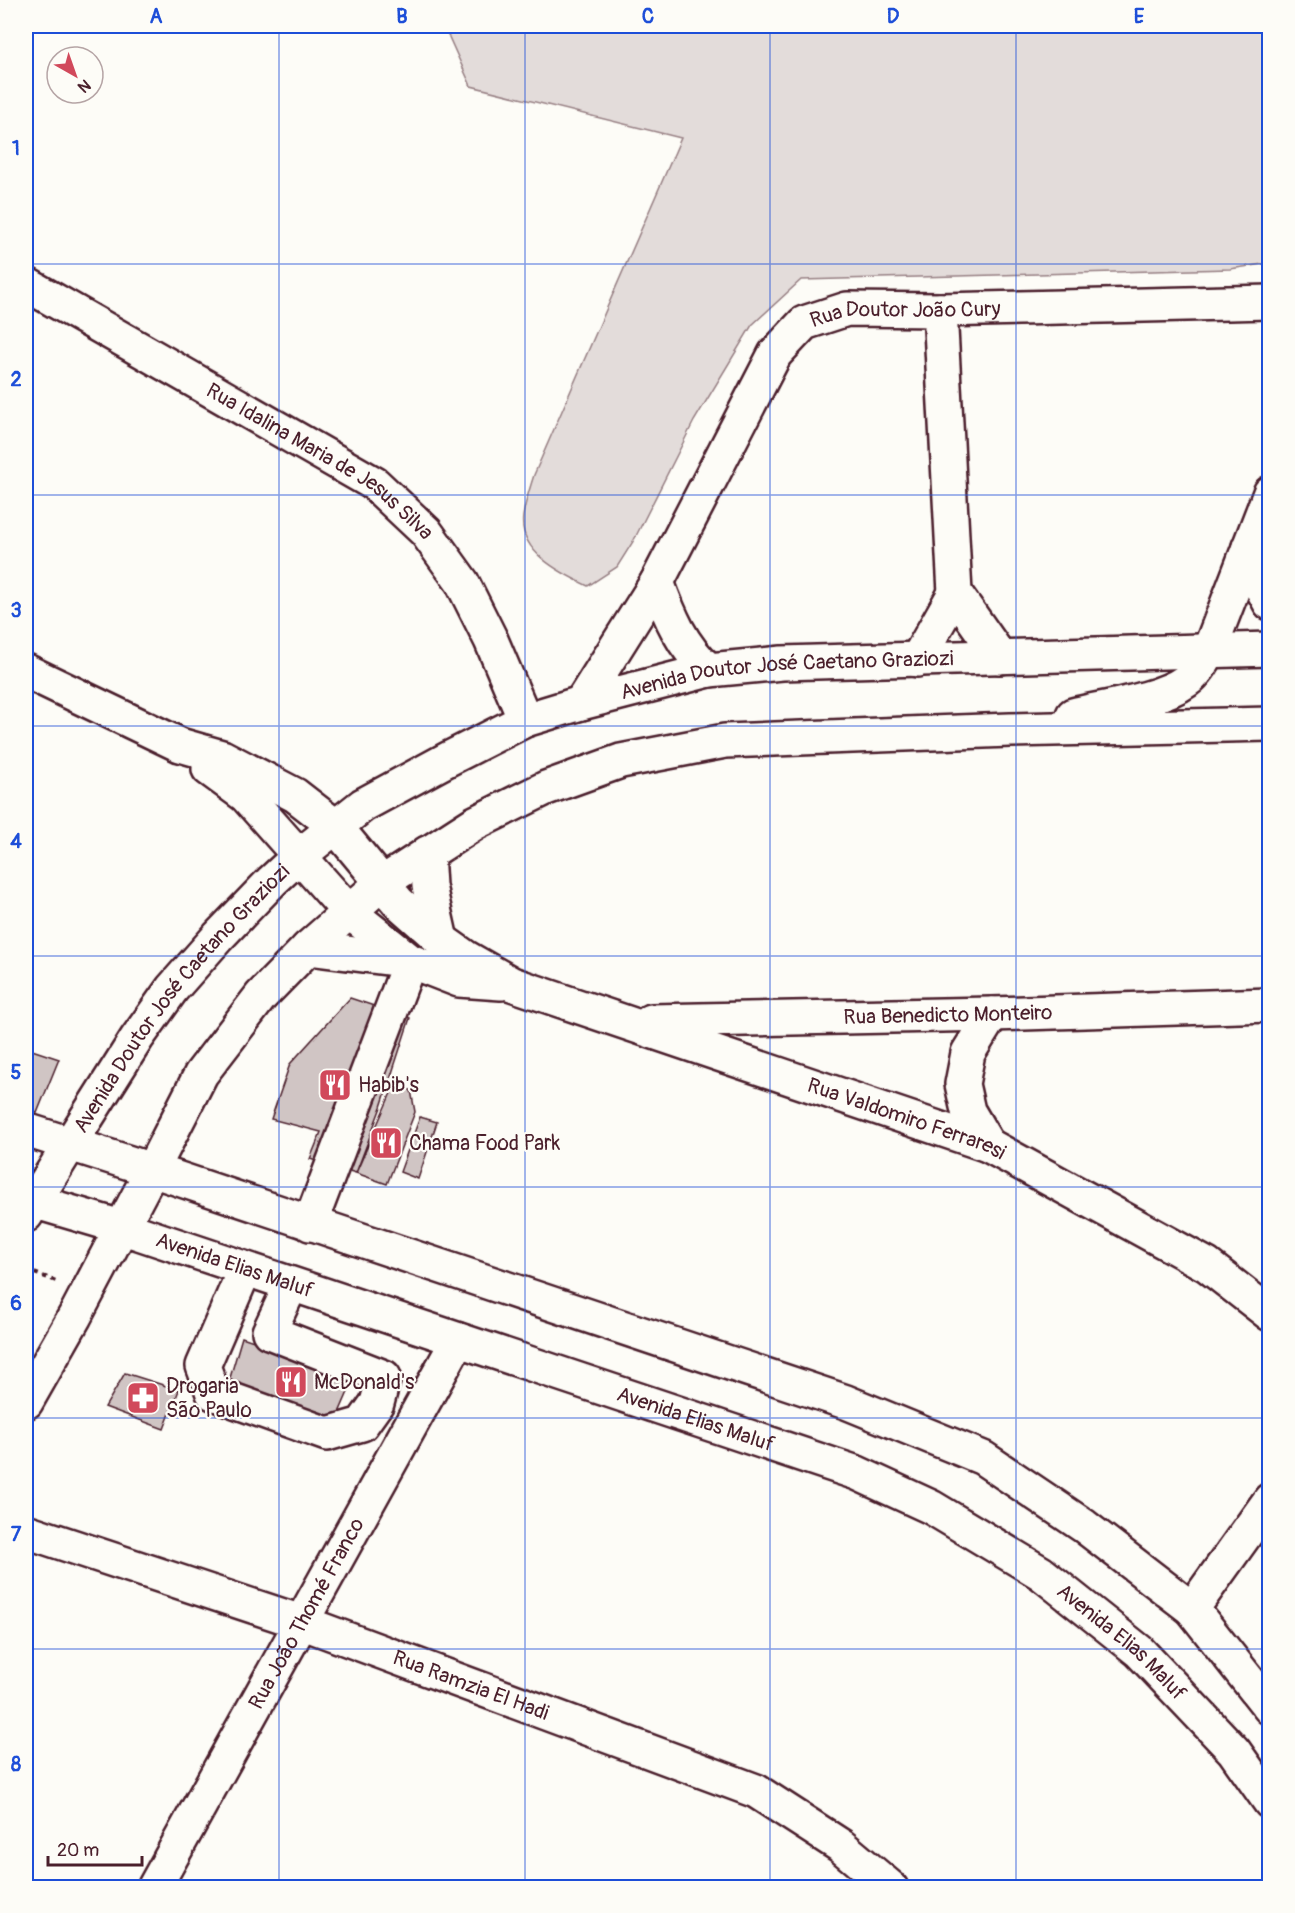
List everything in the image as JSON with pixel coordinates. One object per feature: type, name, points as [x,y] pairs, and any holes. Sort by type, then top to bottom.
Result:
[{"type":"street","name":"Rua Idalina Maria de Jesus Silva","points":[[26,284],[375,484],[426,532],[462,582],[492,640],[525,720]]},
{"type":"street","name":"Rua Doutor João Cury","points":[[581,703],[657,582],[775,354],[804,323],[847,309],[940,310],[1269,302]]},
{"type":"street","points":[[940,310],[955,593],[1000,657]]},
{"type":"street","points":[[1010,730],[1162,694],[1186,681],[1199,668],[1209,651],[1269,493]]},
{"type":"street","points":[[1249,547],[1257,579],[1269,603]]},
{"type":"street","points":[[657,582],[667,610],[684,643],[696,659],[709,670]]},
{"type":"street","points":[[917,660],[955,593]]},
{"type":"street","name":"Avenida Doutor José Caetano Graziozi","points":[[28,1205],[136,1038],[172,989],[272,881],[335,826],[363,806],[525,720],[709,670],[782,663],[1269,649]]},
{"type":"street","points":[[26,673],[180,745],[222,757],[295,795],[335,826],[382,882]]},
{"type":"street","points":[[26,1402],[75,1316],[201,1074],[261,996],[308,948],[382,882],[476,824],[546,788],[621,761],[725,741],[1010,730],[1269,724]]},
{"type":"street","points":[[180,745],[246,796],[299,856]]},
{"type":"street","points":[[295,795],[363,806]]},
{"type":"street","points":[[268,819],[272,881]]},
{"type":"street","points":[[427,853],[429,886],[441,940]]},
{"type":"street","name":"Avenida Doutor José Caetano Graziozi","points":[[299,856],[348,911]]},
{"type":"street","name":"Rua Valdomiro Ferraresi","points":[[382,882],[398,902],[441,940],[465,957],[512,984],[988,1145],[1207,1265],[1269,1314]]},
{"type":"street","name":"Rua Valdomiro Ferraresi","points":[[348,911],[410,961],[459,980],[512,984]]},
{"type":"street","points":[[308,948],[410,961],[310,1224]]},
{"type":"street","name":"Rua Benedicto Monteiro","points":[[626,1022],[1269,1005]]},
{"type":"street","points":[[988,1145],[968,1111],[962,1084],[968,1053],[992,1014]]},
{"type":"street","points":[[26,1130],[846,1402],[983,1458],[1084,1526],[1192,1609],[1269,1708]]},
{"type":"street","name":"Avenida Elias Maluf","points":[[28,1205],[121,1227],[857,1473],[931,1507],[1041,1573],[1139,1651],[1234,1751],[1269,1802]]},
{"type":"street","points":[[245,1269],[203,1366],[213,1393],[327,1434],[362,1424],[377,1403],[384,1377],[269,1332],[291,1285]]},
{"type":"street","name":"Rua João Thomé Franco","points":[[154,1887],[458,1340]]},
{"type":"street","points":[[1192,1609],[1269,1500]]},
{"type":"street","name":"Rua Ramzia El Hadi","points":[[26,1531],[301,1622],[756,1791],[841,1846],[891,1887]]},
{"type":"street","points":[[172,1855],[184,1887]]},
{"type":"shaded area","points":[[444,26],[1269,26],[1269,263],[1230,269],[801,280],[752,325],[694,421],[634,540],[617,567],[588,586],[554,568],[534,551],[523,529],[524,511],[534,475],[681,138],[471,86]]},
{"type":"building","name":"Habib's","points":[[350,998],[410,1018],[381,1107],[356,1173],[310,1159],[321,1132],[271,1119],[290,1064]]},
{"type":"building","points":[[26,1048],[59,1059],[37,1113],[26,1109]]},
{"type":"building","name":"Chama Food Park","points":[[394,1086],[411,1090],[415,1112],[387,1184],[356,1173]]},
{"type":"building","points":[[420,1117],[437,1122],[418,1179],[400,1172]]},
{"type":"building","name":"McDonald's","points":[[242,1337],[355,1376],[335,1422],[227,1388]]},
{"type":"building","name":"Drogaria São Paulo","points":[[125,1373],[179,1390],[164,1429],[105,1407]]},
{"type":"place","name":"Habib's","points":[[335,1085]]},
{"type":"place","name":"Chama Food Park","points":[[386,1143]]},
{"type":"place","name":"McDonald's","points":[[291,1382]]},
{"type":"place","name":"Drogaria São Paulo","points":[[143,1398]]}]
